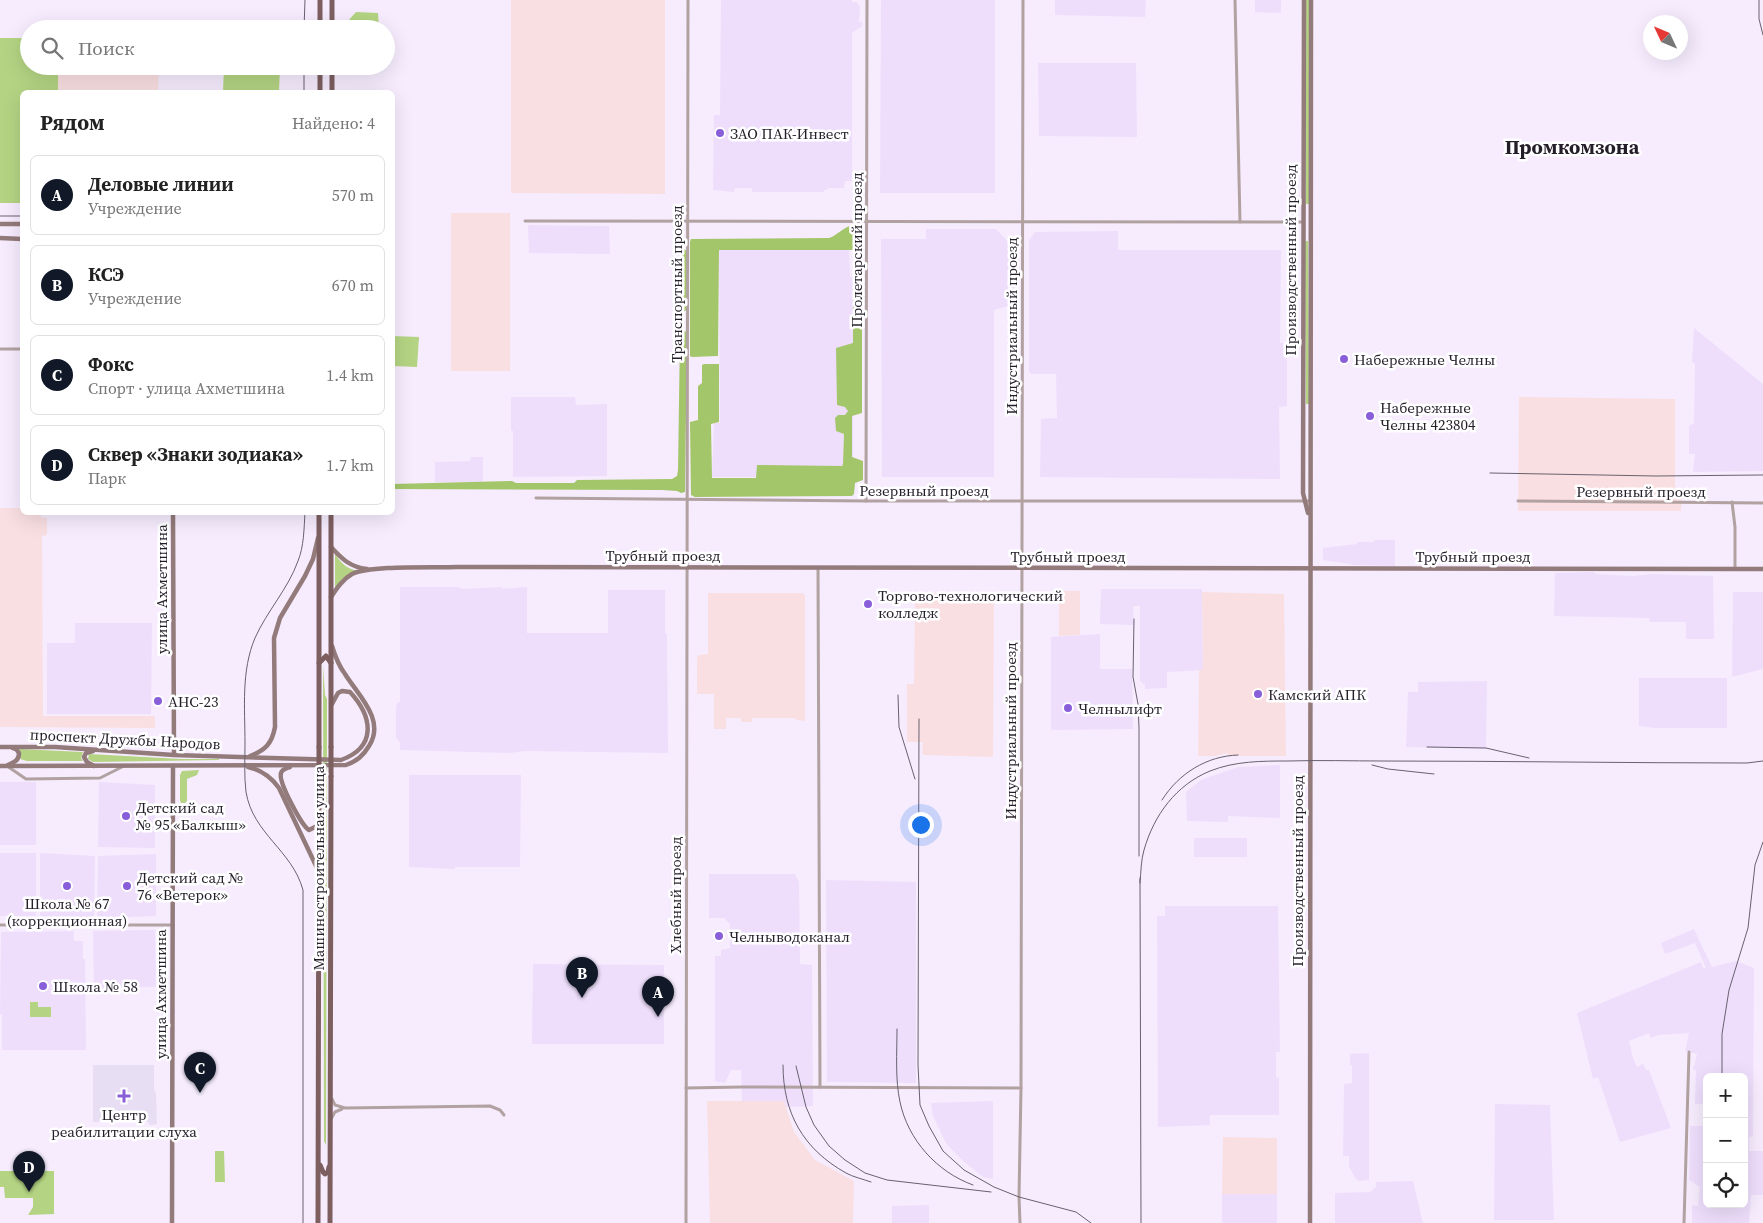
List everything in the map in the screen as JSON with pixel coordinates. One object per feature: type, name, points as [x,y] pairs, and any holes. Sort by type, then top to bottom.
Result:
[{"type":"main road","points":[[320,0],[320,20]]},
{"type":"main road","points":[[332,0],[332,20]]},
{"type":"main road","points":[[320,75],[320,90]]},
{"type":"main road","points":[[332,75],[332,90]]},
{"type":"main road","name":"Машиностроительная улица","points":[[318,1223],[319,515]]},
{"type":"main road","name":"Машиностроительная улица","points":[[330,1223],[331,515]]},
{"type":"main road","points":[[319,663],[326,656],[331,663]]},
{"type":"main road","points":[[319,1162],[322,1172],[325,1174],[328,1172],[330,1161]]},
{"type":"main road","points":[[318,1205],[322,1196],[329,1203]]},
{"type":"street","name":"Транспортный проезд","points":[[687,568],[688,0]]},
{"type":"street","name":"Пролетарский проезд","points":[[866,501],[867,0]]},
{"type":"street","name":"Индустриальный проезд","points":[[1020,1223],[1023,0]]},
{"type":"street","points":[[1235,0],[1240,222]]},
{"type":"street","name":"Производственный проезд","points":[[1304,0],[1303,493],[1308,501]]},
{"type":"street","name":"Производственный проезд","points":[[1310,1223],[1310,519],[1308,501],[1311,0]]},
{"type":"street","points":[[525,221],[1310,222]]},
{"type":"street","points":[[0,224],[20,224]]},
{"type":"street","points":[[0,238],[20,239]]},
{"type":"street","points":[[0,349],[20,349]]},
{"type":"street","points":[[1303,409],[1310,409]]},
{"type":"street","name":"Резервный проезд","points":[[536,498],[866,501],[1308,501]]},
{"type":"street","name":"Резервный проезд","points":[[1518,502],[1763,503]]},
{"type":"street","points":[[1732,502],[1735,527],[1735,569]]},
{"type":"street","name":"улица Ахметшина","points":[[173,515],[174,755]]},
{"type":"street","points":[[248,757],[266,748],[272,738],[275,727],[274,638],[280,618],[312,559],[319,532]]},
{"type":"street","points":[[331,547],[354,567],[373,570]]},
{"type":"street","name":"Трубный проезд","points":[[373,570],[457,567],[1763,569]]},
{"type":"street","name":"Хлебный проезд","points":[[686,1223],[687,568]]},
{"type":"street","points":[[818,568],[820,1087]]},
{"type":"street","points":[[331,597],[346,578],[359,572],[373,570]]},
{"type":"street","name":"проспект Дружбы Народов","points":[[0,766],[346,765],[361,757],[372,742],[374,726],[372,716],[344,674],[331,642]]},
{"type":"street","name":"проспект Дружбы Народов","points":[[0,747],[56,747],[174,755],[341,760],[359,750],[365,742],[368,734],[368,724],[353,695],[346,691],[338,692],[331,705]]},
{"type":"street","points":[[6,766],[16,761],[19,757],[16,749],[9,747]]},
{"type":"street","points":[[94,750],[86,753],[84,757],[86,762],[94,766]]},
{"type":"street","points":[[217,756],[221,760],[217,766]]},
{"type":"street","points":[[239,765],[259,770],[273,779],[319,872]]},
{"type":"street","points":[[6,766],[26,779],[100,778],[125,766]]},
{"type":"street","name":"улица Ахметшина","points":[[172,1223],[173,766]]},
{"type":"street","points":[[296,766],[283,770],[280,773],[283,785],[306,828],[309,830],[313,829],[319,821]]},
{"type":"street","points":[[0,924],[173,924]]},
{"type":"street","points":[[1684,1223],[1688,1052]]},
{"type":"street","points":[[686,1088],[1021,1088]]},
{"type":"street","points":[[330,1096],[335,1105],[344,1108],[490,1106],[500,1110],[504,1116]]},
{"type":"street","points":[[330,1122],[335,1112],[344,1108]]},
{"type":"shaded area","points":[[511,0],[665,0],[665,194],[511,193]]},
{"type":"shaded area","points":[[721,0],[852,0],[852,2],[856,2],[860,6],[859,22],[862,22],[862,26],[852,33],[852,181],[845,181],[844,188],[828,188],[824,192],[752,192],[752,188],[735,188],[734,192],[713,190],[714,115],[720,115]]},
{"type":"shaded area","points":[[881,0],[995,0],[995,193],[880,193]]},
{"type":"shaded area","points":[[1055,0],[1146,0],[1145,17],[1055,15]]},
{"type":"shaded area","points":[[1255,0],[1281,0],[1281,13],[1255,12]]},
{"type":"shaded area","points":[[1038,63],[1136,63],[1137,137],[1039,136]]},
{"type":"shaded area","points":[[58,75],[159,75],[158,90],[58,90]]},
{"type":"shaded area","points":[[451,213],[510,213],[510,371],[451,371]]},
{"type":"shaded area","points":[[528,225],[609,226],[610,254],[529,253]]},
{"type":"shaded area","points":[[926,229],[996,229],[1014,248],[1013,305],[994,310],[994,477],[882,477],[881,239],[926,239]]},
{"type":"shaded area","points":[[1118,231],[1118,250],[1281,250],[1280,343],[1287,343],[1287,406],[1279,407],[1280,479],[1040,477],[1041,419],[1057,418],[1056,374],[1031,374],[1029,371],[1029,240],[1035,232]]},
{"type":"shaded area","points":[[849,249],[850,277],[853,277],[853,477],[712,477],[714,423],[720,423],[719,250]]},
{"type":"shaded area","points":[[1694,328],[1763,384],[1763,471],[1693,472],[1695,454],[1689,454],[1689,426],[1694,423],[1695,364],[1692,362]]},
{"type":"shaded area","points":[[511,397],[575,397],[576,405],[607,404],[607,476],[513,477]]},
{"type":"shaded area","points":[[1519,397],[1675,399],[1675,494],[1682,495],[1681,511],[1518,511]]},
{"type":"shaded area","points":[[471,457],[483,457],[483,482],[435,482],[435,462],[470,461]]},
{"type":"shaded area","points":[[0,508],[20,508],[20,515],[41,515],[41,517],[47,518],[47,535],[42,536],[43,716],[155,716],[155,728],[0,727]]},
{"type":"shaded area","points":[[1374,540],[1395,540],[1395,566],[1352,565],[1323,560],[1323,548],[1357,544],[1357,542],[1374,542]]},
{"type":"shaded area","points":[[1594,572],[1596,574],[1633,576],[1652,574],[1713,576],[1714,639],[1686,639],[1686,622],[1650,622],[1649,618],[1554,616],[1555,573]]},
{"type":"shaded area","points":[[400,587],[457,587],[463,589],[502,587],[502,589],[527,587],[527,633],[608,633],[608,590],[665,590],[668,753],[525,751],[509,753],[400,750],[400,742],[396,738],[396,707],[397,703],[400,702]]},
{"type":"shaded area","points":[[1101,589],[1202,589],[1203,670],[1167,672],[1167,688],[1145,689],[1145,685],[1140,681],[1140,606],[1133,606],[1134,625],[1100,624]]},
{"type":"shaded area","points":[[1059,591],[1080,591],[1080,635],[1059,636]]},
{"type":"shaded area","points":[[1202,592],[1284,594],[1286,756],[1228,756],[1228,753],[1215,756],[1198,756],[1199,670],[1203,669]]},
{"type":"shaded area","points":[[1733,592],[1763,592],[1763,669],[1732,677]]},
{"type":"shaded area","points":[[708,593],[803,593],[805,596],[805,721],[796,720],[795,718],[752,718],[752,722],[741,722],[741,718],[726,718],[726,729],[714,729],[714,694],[697,694],[697,657],[708,654]]},
{"type":"shaded area","points":[[915,593],[994,594],[993,757],[924,755],[922,753],[923,742],[907,742],[907,684],[914,684]]},
{"type":"shaded area","points":[[75,623],[152,623],[151,714],[47,714],[47,643],[75,643]]},
{"type":"shaded area","points":[[1100,634],[1100,669],[1132,669],[1133,729],[1052,730],[1051,637]]},
{"type":"shaded area","points":[[1639,678],[1727,678],[1727,728],[1655,728],[1639,726]]},
{"type":"shaded area","points":[[1487,681],[1486,749],[1406,747],[1408,692],[1418,692],[1418,682]]},
{"type":"shaded area","points":[[1280,765],[1280,818],[1228,816],[1228,822],[1187,821],[1186,792],[1201,780],[1238,767]]},
{"type":"shaded area","points":[[409,775],[521,775],[520,867],[455,867],[455,869],[409,867]]},
{"type":"shaded area","points":[[0,782],[36,782],[36,845],[0,845]]},
{"type":"shaded area","name":"Детский сад № 95 «Балкыш»","points":[[99,782],[155,785],[155,848],[98,847]]},
{"type":"shaded area","points":[[1194,838],[1247,838],[1247,857],[1194,857]]},
{"type":"shaded area","points":[[0,853],[36,853],[36,916],[0,916]]},
{"type":"shaded area","name":"Школа № 67 (коррекционная)","points":[[40,853],[95,856],[94,918],[40,916]]},
{"type":"shaded area","name":"Детский сад № 76 «Ветерок»","points":[[156,854],[156,916],[97,918],[98,856]]},
{"type":"shaded area","points":[[709,874],[795,874],[799,882],[800,964],[812,965],[813,1106],[786,1107],[784,1101],[742,1101],[741,1070],[731,1070],[725,1083],[715,1081],[715,956],[721,956],[721,950],[730,948],[730,924],[724,918],[709,918]]},
{"type":"shaded area","points":[[826,880],[916,882],[916,1083],[827,1082]]},
{"type":"shaded area","points":[[1165,906],[1278,906],[1280,1052],[1276,1052],[1276,1077],[1279,1078],[1279,1115],[1210,1115],[1210,1125],[1158,1127],[1157,916],[1165,916]]},
{"type":"shaded area","points":[[1694,929],[1712,967],[1736,961],[1754,968],[1753,1136],[1749,1137],[1749,1151],[1763,1151],[1763,1195],[1751,1195],[1749,1223],[1692,1223],[1692,1205],[1698,1206],[1700,1187],[1689,1180],[1690,1126],[1703,1126],[1703,1208],[1748,1208],[1748,1073],[1703,1073],[1703,1104],[1695,1104],[1696,1070],[1693,1070],[1693,1066],[1697,1054],[1685,1051],[1689,1033],[1658,1035],[1651,1038],[1649,1033],[1629,1041],[1637,1067],[1643,1064],[1646,1070],[1649,1070],[1671,1128],[1620,1142],[1598,1077],[1593,1079],[1577,1013],[1701,962],[1703,968],[1706,968],[1695,943],[1665,954],[1661,943]]},
{"type":"shaded area","points":[[155,930],[156,987],[94,988],[93,931]]},
{"type":"shaded area","name":"Школа № 58","points":[[74,931],[74,941],[83,941],[83,959],[85,959],[86,1050],[2,1050],[2,1014],[0,1014],[1,932]]},
{"type":"shaded area","points":[[533,964],[664,965],[664,1044],[532,1044]]},
{"type":"shaded area","points":[[1369,1053],[1369,1180],[1359,1181],[1355,1178],[1349,1166],[1349,1156],[1343,1156],[1344,1084],[1352,1083],[1350,1054]]},
{"type":"shaded area","name":"Центр реабилитации слуха","points":[[93,1065],[154,1065],[157,1124],[150,1125],[148,1122],[93,1122]]},
{"type":"shaded area","points":[[707,1101],[784,1101],[794,1132],[815,1160],[854,1181],[853,1223],[710,1223]]},
{"type":"shaded area","points":[[993,1101],[993,1179],[983,1177],[962,1160],[946,1143],[933,1116],[931,1103]]},
{"type":"shaded area","points":[[1495,1104],[1550,1105],[1554,1220],[1494,1220]]},
{"type":"shaded area","points":[[1223,1137],[1277,1138],[1277,1194],[1222,1194]]},
{"type":"shaded area","points":[[1413,1181],[1423,1223],[1335,1223],[1335,1193],[1370,1192],[1376,1187],[1376,1182]]},
{"type":"shaded area","points":[[1222,1194],[1277,1194],[1277,1223],[1222,1223]]},
{"type":"shaded area","points":[[929,1205],[929,1223],[892,1223],[892,1206]]},
{"type":"green space","points":[[1306,0],[1309,0],[1309,204],[1306,204]]},
{"type":"green space","points":[[356,12],[378,13],[378,20],[349,20]]},
{"type":"green space","points":[[0,38],[20,38],[20,75],[58,75],[58,90],[20,90],[20,203],[0,203]]},
{"type":"green space","points":[[224,75],[280,75],[279,90],[223,90]]},
{"type":"green space","points":[[853,225],[862,231],[864,240],[862,247],[858,250],[719,250],[718,356],[690,356],[691,239],[829,238],[846,227]]},
{"type":"green space","points":[[1305,241],[1308,241],[1309,404],[1306,404]]},
{"type":"green space","points":[[684,249],[687,251],[687,309],[685,311],[680,309],[682,251]]},
{"type":"green space","points":[[855,276],[862,281],[862,413],[852,416],[852,457],[863,461],[863,480],[855,483],[854,494],[852,496],[695,497],[691,495],[690,422],[698,420],[698,386],[702,383],[702,365],[704,364],[719,364],[719,422],[711,424],[712,478],[756,478],[757,465],[842,466],[844,434],[836,431],[835,418],[838,415],[845,415],[848,411],[845,407],[837,405],[836,348],[853,343],[853,278]]},
{"type":"green space","points":[[685,331],[687,333],[685,492],[662,490],[395,489],[395,484],[512,481],[516,483],[574,483],[577,480],[672,479],[677,476],[678,470],[680,333]]},
{"type":"green space","points":[[395,336],[419,337],[417,367],[395,366]]},
{"type":"green space","points":[[335,553],[345,565],[360,571],[335,588]]},
{"type":"green space","points":[[323,665],[325,695],[327,699],[326,1170],[326,1145],[324,1141]]},
{"type":"green space","points":[[19,749],[83,752],[81,758],[83,761],[27,761],[20,759]]},
{"type":"green space","points":[[89,754],[219,760],[93,762],[88,759]]},
{"type":"green space","points":[[199,770],[197,775],[187,779],[187,801],[181,803],[180,775],[182,771]]},
{"type":"green space","points":[[30,1002],[38,1002],[38,1007],[51,1007],[51,1017],[30,1017]]},
{"type":"green space","points":[[215,1151],[224,1151],[225,1182],[215,1182]]},
{"type":"green space","points":[[0,1171],[54,1171],[54,1214],[28,1215],[33,1207],[33,1198],[5,1198],[4,1187],[0,1187]]},
{"type":"tram line","points":[[304,20],[305,0]]},
{"type":"tram line","points":[[304,75],[304,90]]},
{"type":"tram line","points":[[0,216],[20,216]]},
{"type":"tram line","points":[[303,1223],[303,890],[298,876],[282,852],[264,831],[250,807],[245,780],[244,703],[248,663],[255,638],[294,571],[303,543],[305,515]]},
{"type":"railway","points":[[1759,0],[1759,19],[1763,35]]},
{"type":"railway","points":[[1490,473],[1656,476],[1763,475]]},
{"type":"railway","points":[[1134,619],[1133,677],[1138,704],[1139,728],[1139,856]]},
{"type":"railway","points":[[898,695],[899,727],[915,779]]},
{"type":"railway","points":[[919,719],[918,1065],[920,1105],[943,1151],[964,1170],[994,1187],[1019,1197],[1076,1212],[1091,1223]]},
{"type":"railway","points":[[1427,747],[1486,748],[1529,758]]},
{"type":"railway","points":[[1162,800],[1185,774],[1195,768],[1215,759],[1238,755]]},
{"type":"railway","points":[[1140,883],[1142,858],[1148,837],[1160,813],[1168,803],[1187,784],[1198,777],[1210,771],[1239,763],[1312,761],[1747,763],[1763,761]]},
{"type":"railway","points":[[1372,765],[1388,769],[1434,774]]},
{"type":"railway","points":[[1722,1073],[1722,1034],[1729,990],[1748,928],[1755,865],[1763,842]]},
{"type":"railway","points":[[1140,878],[1141,1223]]},
{"type":"railway","points":[[897,1029],[898,1093],[904,1116],[910,1129],[917,1142],[936,1163],[948,1172],[973,1185]]},
{"type":"railway","points":[[783,1065],[787,1099],[798,1128],[807,1141],[831,1163],[849,1174],[871,1182]]},
{"type":"railway","points":[[796,1066],[806,1107],[814,1125],[829,1146],[845,1160],[865,1173],[887,1180],[991,1192]]},
{"type":"place","name":"ЗАО ПАК-Инвест","points":[[720,133]]},
{"type":"place","name":"Набережные Челны","points":[[1344,359]]},
{"type":"place","name":"Набережные Челны 423804","points":[[1370,416]]},
{"type":"place","name":"Торгово-технологический колледж","points":[[868,604]]},
{"type":"place","name":"Камский АПК","points":[[1258,694]]},
{"type":"place","name":"АНС-23","points":[[158,701]]},
{"type":"place","name":"Челнылифт","points":[[1068,708]]},
{"type":"place","name":"Детский сад № 95 «Балкыш»","points":[[126,816]]},
{"type":"place","name":"Школа № 67 (коррекционная)","points":[[67,886]]},
{"type":"place","name":"Детский сад № 76 «Ветерок»","points":[[127,886]]},
{"type":"place","name":"Челныводоканал","points":[[719,936]]},
{"type":"place","name":"Школа № 58","points":[[43,986]]},
{"type":"place","name":"КСЭ","points":[[582,998]]},
{"type":"place","name":"Деловые линии","points":[[658,1017]]},
{"type":"place","name":"Фокс","points":[[200,1093]]},
{"type":"place","name":"Центр реабилитации слуха","points":[[124,1096]]},
{"type":"place","name":"Сквер «Знаки зодиака»","points":[[29,1192]]},
{"type":"district","name":"Промкомзона","points":[[1572,147]]}]
